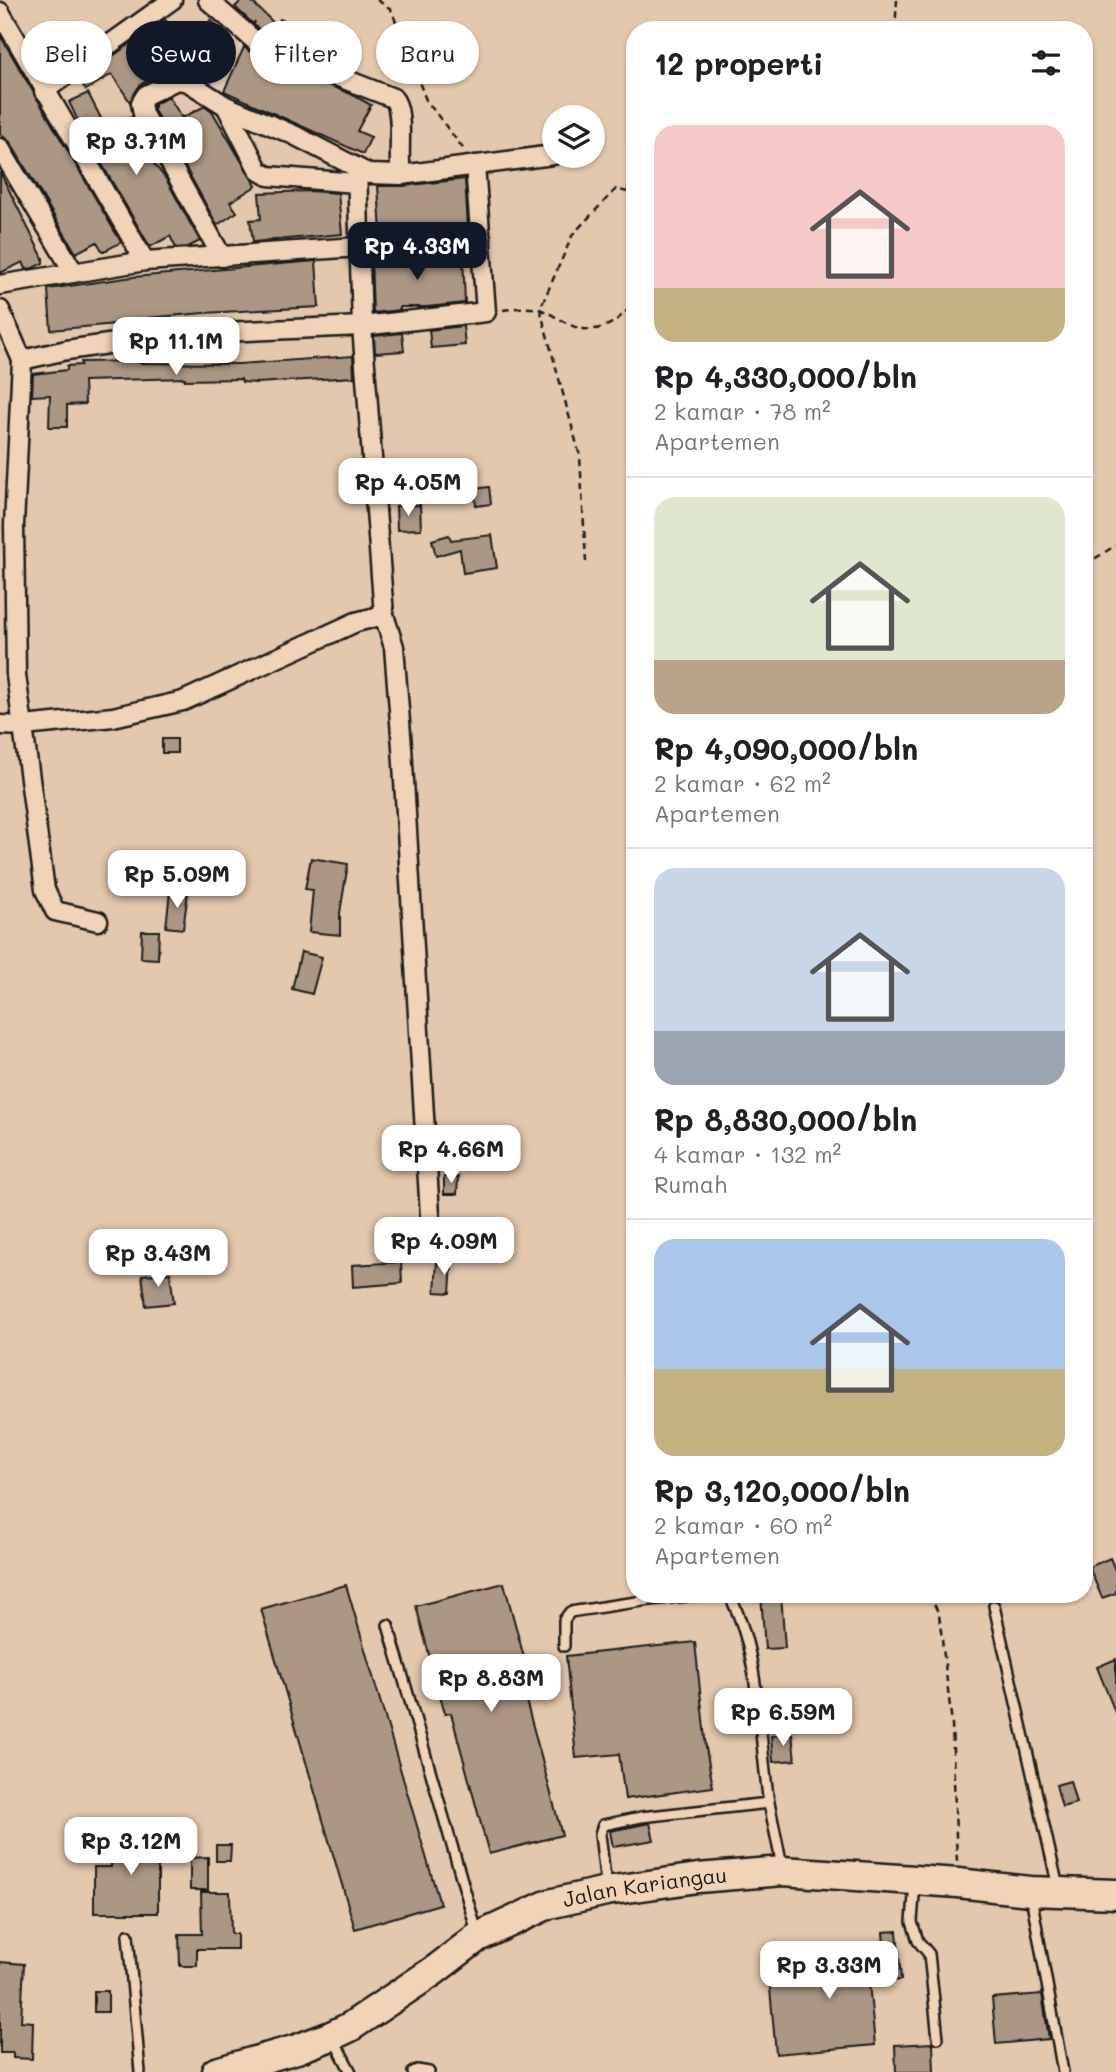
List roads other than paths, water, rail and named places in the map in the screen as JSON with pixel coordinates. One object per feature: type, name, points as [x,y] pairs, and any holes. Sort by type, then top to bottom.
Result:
[{"type":"main road","name":"Jalan Kariangau","points":[[216,2072],[331,2036],[350,2027],[435,1970],[478,1937],[549,1904],[606,1891],[698,1878],[783,1871],[958,1883],[1030,1891],[1116,1894]]},
{"type":"street","points":[[44,91],[172,0]]},
{"type":"street","points":[[208,0],[262,47],[393,98],[399,104],[400,113],[398,146],[401,175]]},
{"type":"street","points":[[0,12],[145,261]]},
{"type":"street","points":[[222,257],[143,114],[141,103],[146,95],[177,80],[188,82],[226,106],[294,135],[356,176]]},
{"type":"street","points":[[226,106],[259,171],[268,176],[401,175],[542,156]]},
{"type":"street","points":[[0,148],[73,271]]},
{"type":"street","points":[[22,360],[66,349],[177,334],[362,326],[486,312],[475,165]]},
{"type":"street","points":[[356,176],[361,248],[362,326],[384,615],[394,648],[402,747],[432,1250]]},
{"type":"street","points":[[0,285],[145,261],[481,239]]},
{"type":"street","points":[[0,310],[22,360],[14,524],[16,675],[45,890],[55,911],[98,921]]},
{"type":"street","points":[[0,725],[24,726],[113,717],[183,701],[356,622],[384,615]]},
{"type":"lane","points":[[564,1646],[564,1620],[570,1612],[638,1603]]},
{"type":"lane","points":[[733,1603],[747,1647],[769,1803],[783,1871]]},
{"type":"lane","points":[[994,1606],[1059,1893]]},
{"type":"lane","points":[[388,1625],[478,1937]]},
{"type":"lane","points":[[606,1891],[600,1835],[603,1825],[641,1817],[769,1803]]},
{"type":"lane","points":[[915,1881],[912,1922],[918,1941],[929,1954],[938,2038]]},
{"type":"lane","points":[[1030,1891],[1063,2072]]},
{"type":"lane","points":[[128,1935],[140,2072]]},
{"type":"lane","points":[[331,2036],[351,2072]]},
{"type":"lane","points":[[413,2072],[429,2072]]}]
